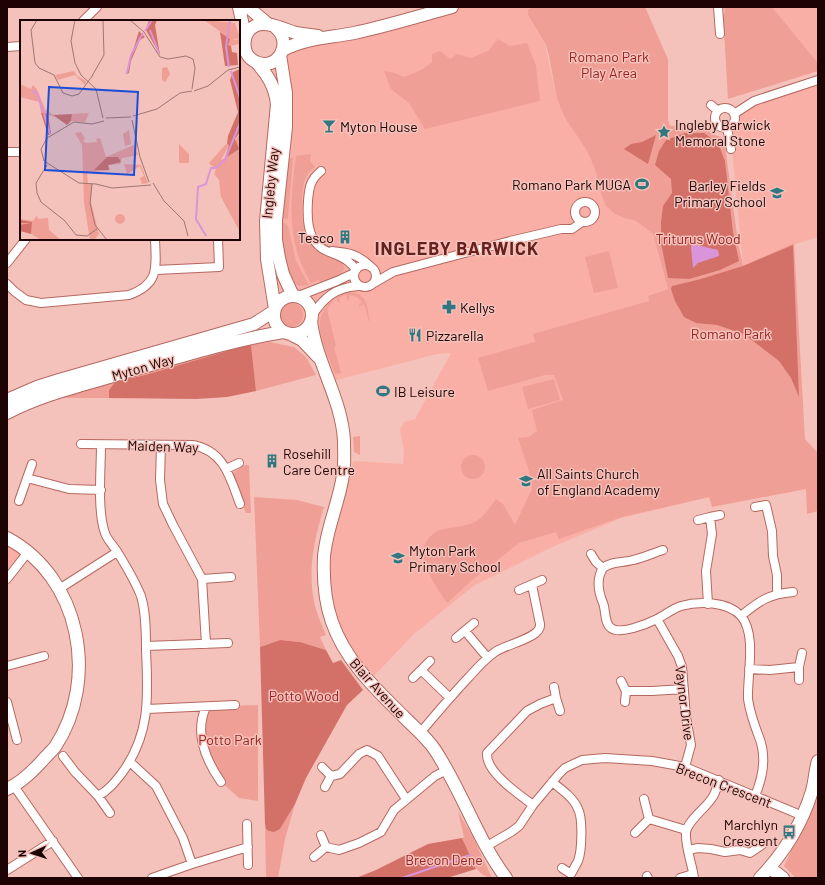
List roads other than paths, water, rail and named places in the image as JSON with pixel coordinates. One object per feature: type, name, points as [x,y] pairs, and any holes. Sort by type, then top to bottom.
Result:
[{"type":"street","points":[[86,20],[97,7]]},
{"type":"street","points":[[238,7],[245,40]]},
{"type":"street","points":[[248,7],[281,33],[283,37],[281,53]]},
{"type":"street","points":[[323,37],[261,24],[250,30],[244,46],[248,55],[256,62],[272,62],[281,53],[298,43],[354,32],[452,7]]},
{"type":"street","points":[[718,7],[720,34]]},
{"type":"street","points":[[7,48],[20,46]]},
{"type":"street","name":"Ingleby Way","points":[[281,53],[286,93],[286,127],[276,240],[283,274],[295,296]]},
{"type":"street","name":"Ingleby Way","points":[[256,62],[265,71],[271,81],[276,94],[277,104],[266,222],[267,259],[274,310]]},
{"type":"street","points":[[734,114],[754,102],[818,80]]},
{"type":"street","points":[[712,105],[718,111]]},
{"type":"street","points":[[726,108],[731,110],[734,114],[735,121],[732,125],[728,128],[724,128],[717,124],[716,114],[718,111],[726,108]]},
{"type":"street","points":[[728,128],[731,149]]},
{"type":"street","points":[[7,152],[20,152]]},
{"type":"street","points":[[321,171],[311,181],[309,189],[308,224],[313,239],[321,248],[347,260],[352,264],[355,271],[354,278],[358,286]]},
{"type":"street","points":[[393,272],[362,265],[355,271],[337,281],[281,300],[274,310],[274,322],[278,328],[287,333],[302,332],[306,329],[322,301],[342,288],[358,286],[368,288],[393,272],[510,241],[561,229],[572,229],[582,222],[588,222],[594,217],[595,213],[592,206],[585,202],[581,203],[575,208],[570,221],[561,229]]},
{"type":"street","points":[[574,213],[575,217],[582,222]]},
{"type":"street","points":[[7,263],[25,240]]},
{"type":"street","points":[[7,284],[26,300],[41,303],[129,295],[138,292],[147,286],[153,278],[156,270],[155,240]]},
{"type":"street","points":[[156,270],[219,267],[218,240]]},
{"type":"street","points":[[328,251],[353,254],[362,259],[372,267],[377,276],[374,283]]},
{"type":"street","points":[[295,296],[306,301],[309,306],[311,319]]},
{"type":"street","name":"Myton Way","points":[[7,400],[58,380],[254,324],[274,310]]},
{"type":"street","name":"Blair Avenue","points":[[311,319],[312,333],[320,360],[333,391],[340,415],[344,438],[343,475],[324,556],[324,582],[328,606],[337,634],[350,659],[370,683],[434,748],[447,770],[491,856],[506,878]]},
{"type":"street","name":"Myton Way","points":[[7,413],[42,397],[124,373],[264,335],[287,333]]},
{"type":"street","name":"Blair Avenue","points":[[287,333],[302,340],[320,360]]},
{"type":"street","name":"Maiden Way","points":[[81,444],[193,445],[204,447],[218,457],[226,469],[240,504]]},
{"type":"street","points":[[98,796],[107,791],[130,762],[142,734],[147,709],[148,694],[144,615],[141,596],[117,552],[105,534],[102,520],[101,445]]},
{"type":"street","points":[[161,445],[160,480],[163,504],[202,579],[206,644]]},
{"type":"street","points":[[226,469],[239,463]]},
{"type":"street","points":[[19,501],[32,464]]},
{"type":"street","points":[[27,478],[69,489],[101,490]]},
{"type":"street","points":[[755,507],[766,504],[772,532],[773,556],[777,575],[777,593]]},
{"type":"street","points":[[698,520],[720,515]]},
{"type":"street","points":[[708,604],[706,571],[712,534],[710,517]]},
{"type":"street","points":[[7,538],[19,544],[42,564],[59,589],[68,606],[76,630],[79,654],[78,668],[75,697],[69,719],[54,748],[33,771],[11,788],[53,841],[78,878]]},
{"type":"street","points":[[663,550],[653,552],[632,561],[612,564],[603,568],[600,572],[598,587],[609,627],[619,631],[624,630],[656,620],[680,607],[708,604],[725,605],[733,609],[741,616],[749,631],[749,708],[763,749],[763,769],[755,796]]},
{"type":"street","points":[[7,579],[28,552]]},
{"type":"street","points":[[59,589],[117,552]]},
{"type":"street","points":[[590,554],[603,568]]},
{"type":"street","points":[[202,579],[231,577]]},
{"type":"street","points":[[519,590],[542,580]]},
{"type":"street","points":[[420,733],[487,657],[507,645],[534,636],[538,632],[540,628],[532,585]]},
{"type":"street","points":[[741,616],[754,605],[777,593],[793,592]]},
{"type":"street","name":"Vaynor Drive","points":[[656,620],[678,656],[682,667],[686,717],[691,745],[685,767]]},
{"type":"street","points":[[456,638],[474,623]]},
{"type":"street","points":[[465,631],[487,657]]},
{"type":"street","points":[[146,646],[228,643]]},
{"type":"street","points":[[799,680],[799,667],[802,653]]},
{"type":"street","points":[[7,666],[31,654],[44,656]]},
{"type":"street","points":[[413,678],[430,661]]},
{"type":"street","points":[[749,670],[770,670],[799,667]]},
{"type":"street","points":[[421,670],[450,698]]},
{"type":"street","points":[[621,681],[626,691],[626,702]]},
{"type":"street","points":[[554,687],[560,711]]},
{"type":"street","points":[[626,691],[684,689]]},
{"type":"street","points":[[533,805],[508,786],[493,771],[486,758],[487,753],[508,733],[519,718],[527,711],[556,698]]},
{"type":"street","points":[[7,702],[17,740]]},
{"type":"street","points":[[147,709],[236,705]]},
{"type":"street","points":[[206,707],[201,718],[202,740],[205,756],[220,782]]},
{"type":"street","points":[[330,776],[340,774],[359,754],[367,750],[378,756],[406,799]]},
{"type":"street","points":[[63,756],[79,777],[98,796],[110,813]]},
{"type":"street","name":"Brecon Crescent","points":[[487,846],[512,832],[519,826],[533,805],[565,768],[582,760],[605,758],[652,761],[685,767],[803,816]]},
{"type":"street","points":[[130,762],[156,786],[182,838],[192,864]]},
{"type":"street","points":[[760,878],[770,868],[794,834],[803,816],[812,790],[818,764]]},
{"type":"street","points":[[322,767],[330,776]]},
{"type":"street","points":[[314,857],[326,848],[339,850],[359,843],[381,832],[394,810],[435,776],[447,770]]},
{"type":"street","points":[[325,787],[330,776]]},
{"type":"street","points":[[680,878],[694,876],[688,850],[686,830],[694,818],[704,809],[714,796],[719,780]]},
{"type":"street","points":[[552,782],[569,797],[578,809],[581,828],[580,852],[573,876],[562,868]]},
{"type":"street","points":[[644,799],[649,819]]},
{"type":"street","points":[[649,819],[686,830]]},
{"type":"street","points":[[635,833],[649,819]]},
{"type":"street","points":[[247,824],[248,866]]},
{"type":"street","points":[[322,835],[326,848]]},
{"type":"street","points":[[7,870],[53,841]]},
{"type":"street","points":[[688,850],[698,848],[725,852],[740,850],[750,857],[763,844]]},
{"type":"street","points":[[152,878],[248,847]]},
{"type":"street","points":[[770,868],[783,878]]},
{"type":"waterway","points":[[402,878],[470,855]]},
{"type":"place","name":"Myton House","points":[[329,126]]},
{"type":"place","name":"Ingleby Barwick Memoral Stone","points":[[664,132]]},
{"type":"place","name":"Romano Park MUGA","points":[[642,184]]},
{"type":"place","name":"Barley Fields Primary School","points":[[777,193]]},
{"type":"place","name":"Tesco","points":[[345,237]]},
{"type":"place","name":"Kellys","points":[[449,307]]},
{"type":"place","name":"Pizzarella","points":[[415,335]]},
{"type":"place","name":"IB Leisure","points":[[383,391]]},
{"type":"place","name":"Rosehill Care Centre","points":[[272,461]]},
{"type":"place","name":"All Saints Church of England Academy","points":[[526,481]]},
{"type":"place","name":"Myton Park Primary School","points":[[398,558]]},
{"type":"place","name":"Marchlyn Crescent","points":[[789,832]]},
{"type":"district","name":"INGLEBY BARWICK","points":[[457,248]]},
{"type":"park label","name":"Romano Park Play Area","points":[[609,64]]},
{"type":"park label","name":"Triturus Wood","points":[[698,238]]},
{"type":"park label","name":"Romano Park","points":[[731,333]]},
{"type":"park label","name":"Potto Wood","points":[[304,695]]},
{"type":"park label","name":"Potto Park","points":[[230,739]]},
{"type":"park label","name":"Brecon Dene","points":[[444,859]]}]
